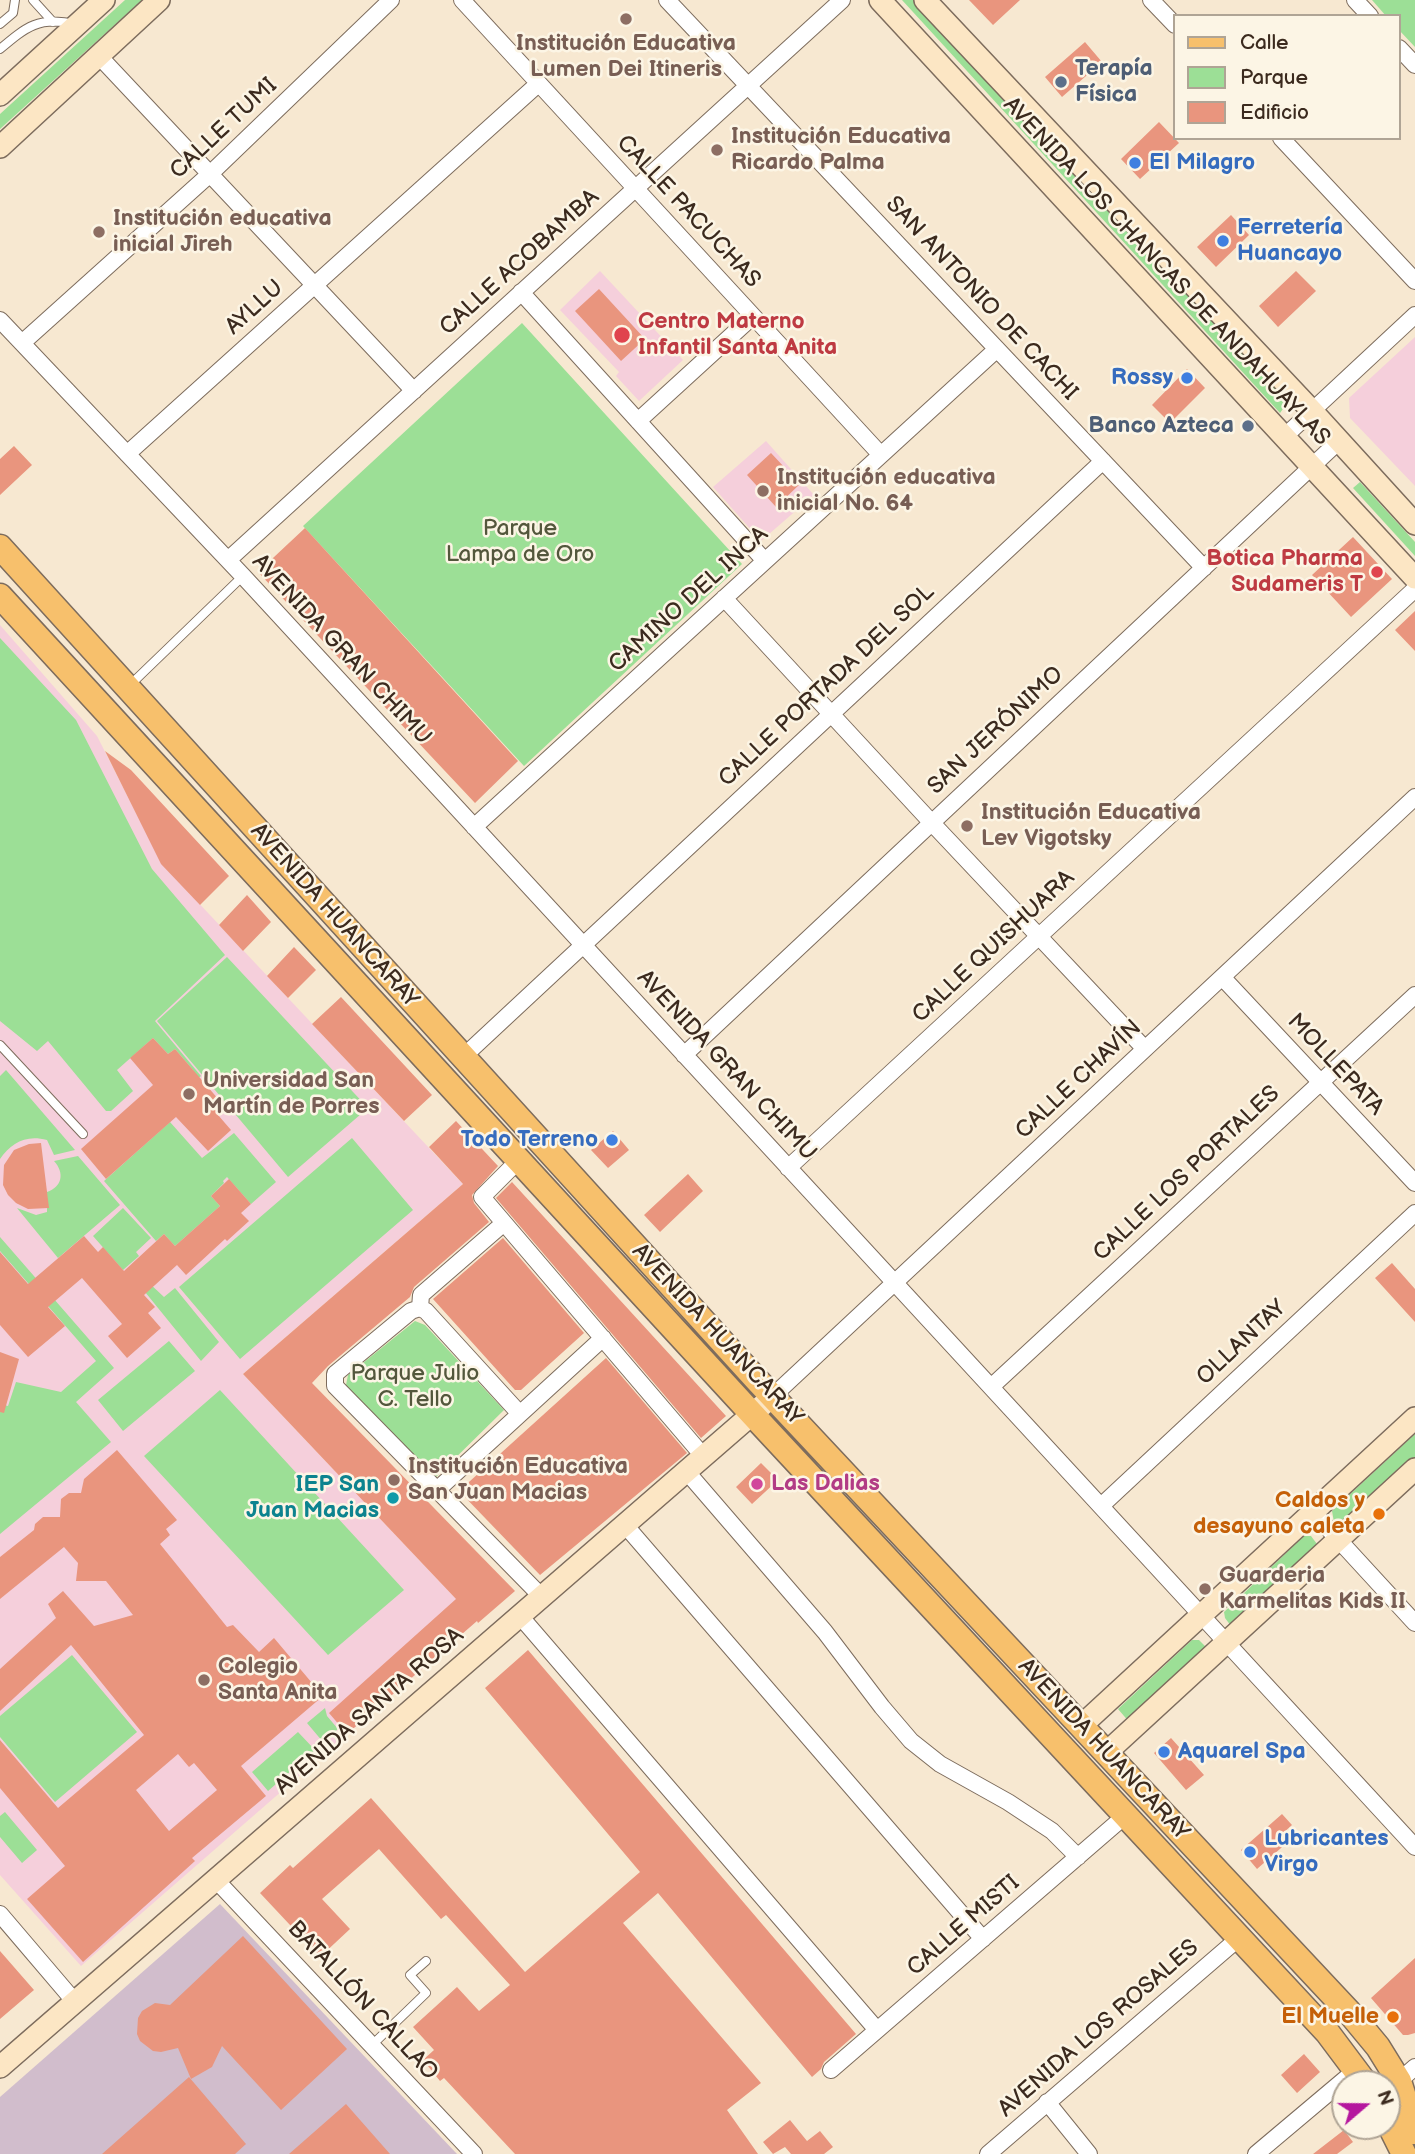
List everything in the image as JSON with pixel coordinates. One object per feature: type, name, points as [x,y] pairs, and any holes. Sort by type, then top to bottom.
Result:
[{"type":"main road","name":"AVENIDA HUANCARAY","points":[[0,547],[773,1396],[1349,2012],[1378,2047],[1407,2074],[1415,2132]]},
{"type":"main road","name":"AVENIDA HUANCARAY","points":[[0,596],[753,1415],[1327,2032],[1357,2070]]},
{"type":"street","points":[[0,95],[104,0]]},
{"type":"street","points":[[0,147],[159,0]]},
{"type":"street","name":"CALLE TUMI","points":[[22,343],[210,174],[391,0]]},
{"type":"street","name":"CALLE PACUCHAS","points":[[461,0],[881,455]]},
{"type":"street","name":"SAN ANTONIO DE CACHI","points":[[667,0],[1204,568]]},
{"type":"street","name":"CALLE ACOBAMBA","points":[[228,561],[842,0]]},
{"type":"street","name":"AVENIDA LOS CHANCAS DE ANDAHUAYLAS","points":[[880,0],[1415,578]]},
{"type":"street","name":"AVENIDA LOS CHANCAS DE ANDAHUAYLAS","points":[[925,0],[1415,524]]},
{"type":"street","points":[[1151,0],[1174,24]]},
{"type":"street","points":[[1355,0],[1368,14]]},
{"type":"street","points":[[1401,50],[1415,65]]},
{"type":"street","points":[[98,55],[414,390]]},
{"type":"street","name":"AYLLU","points":[[127,454],[538,84]]},
{"type":"street","points":[[1283,140],[1415,281]]},
{"type":"street","points":[[521,292],[765,561]]},
{"type":"street","points":[[1284,437],[1415,315]]},
{"type":"street","points":[[638,421],[753,316]]},
{"type":"street","name":"AVENIDA GRAN CHIMU","points":[[0,320],[243,576],[1415,1847]]},
{"type":"street","name":"CAMINO DEL INCA","points":[[474,827],[997,349]]},
{"type":"street","name":"SAN JERÓNIMO","points":[[684,1055],[1339,441]]},
{"type":"street","name":"CALLE PORTADA DEL SOL","points":[[463,1057],[1103,461]]},
{"type":"street","name":"CALLE QUISHUARA","points":[[788,1168],[1415,589]]},
{"type":"street","points":[[724,598],[1145,1049]]},
{"type":"street","name":"CALLE CHAVÍN","points":[[773,1396],[1415,797]]},
{"type":"street","name":"MOLLEPATA","points":[[1222,977],[1415,1183]]},
{"type":"street","name":"CALLE LOS PORTALES","points":[[991,1387],[1415,995]]},
{"type":"street","points":[[519,1160],[482,1197],[704,1457]]},
{"type":"street","name":"OLLANTAY","points":[[1101,1506],[1415,1213]]},
{"type":"street","points":[[420,1308],[421,1295],[504,1223]]},
{"type":"street","points":[[420,1308],[426,1311],[520,1414]]},
{"type":"street","points":[[420,1308],[401,1319],[335,1374],[335,1386],[542,1597]]},
{"type":"street","points":[[437,1490],[603,1338]]},
{"type":"street","name":"AVENIDA SANTA ROSA","points":[[0,2067],[773,1396]]},
{"type":"street","points":[[1081,1726],[1415,1418]]},
{"type":"street","points":[[1106,1753],[1415,1469]]},
{"type":"street","points":[[687,1472],[825,1632],[911,1741],[940,1764],[1008,1802],[1052,1831],[1078,1857]]},
{"type":"street","points":[[1312,1512],[1415,1623]]},
{"type":"street","points":[[625,1525],[983,1939]]},
{"type":"street","points":[[520,1616],[877,2030]]},
{"type":"street","name":"CALLE MISTI","points":[[831,2070],[1126,1815]]},
{"type":"street","name":"BATALLÓN CALLAO","points":[[216,1880],[474,2154]]},
{"type":"street","points":[[0,1914],[75,2002]]},
{"type":"street","name":"AVENIDA LOS ROSALES","points":[[988,2154],[1239,1938]]},
{"type":"street","points":[[1256,2154],[1331,2099]]},
{"type":"street","points":[[1047,2102],[1089,2154]]},
{"type":"lane","points":[[0,24],[13,13],[15,0]]},
{"type":"lane","points":[[33,0],[53,22]]},
{"type":"lane","points":[[0,49],[27,26],[38,22],[78,24]]},
{"type":"lane","points":[[127,688],[243,576]]},
{"type":"lane","points":[[0,1045],[83,1134]]},
{"type":"lane","points":[[372,2045],[426,1993],[411,1975],[426,1961]]},
{"type":"shaded area","name":"Centro Materno Infantil Santa Anita","points":[[600,271],[683,360],[639,401],[616,376],[619,372],[560,310]]},
{"type":"shaded area","points":[[1415,337],[1415,486],[1350,418],[1349,398]]},
{"type":"shaded area","name":"Institución educativa inicial No. 64","points":[[766,441],[814,495],[761,541],[713,487]]},
{"type":"shaded area","points":[[0,625],[97,736],[162,864],[463,1184],[243,1374],[477,1621],[81,1966],[0,1875]]},
{"type":"shaded area","points":[[220,1904],[457,2154],[0,2154],[0,2097]]},
{"type":"green space","points":[[125,0],[142,0],[0,129],[0,114]]},
{"type":"green space","points":[[902,0],[917,0],[1288,402],[1280,413]]},
{"type":"green space","points":[[1372,0],[1415,0],[1415,47],[1401,32],[1401,14],[1384,14]]},
{"type":"green space","name":"Parque Lampa de Oro","points":[[522,323],[742,564],[524,766],[303,526]]},
{"type":"green space","points":[[1360,482],[1415,542],[1415,556],[1353,488]]},
{"type":"green space","points":[[0,638],[76,720],[152,869],[225,955],[155,1021],[201,1076],[196,1080],[193,1070],[175,1049],[168,1054],[153,1038],[117,1070],[133,1091],[111,1111],[106,1111],[48,1041],[37,1051],[0,1021]]},
{"type":"green space","points":[[227,957],[368,1108],[288,1177],[157,1021]]},
{"type":"green space","points":[[6,1070],[75,1150],[54,1155],[47,1140],[32,1138],[14,1144],[0,1159],[0,1076]]},
{"type":"green space","points":[[170,1122],[202,1158],[234,1133],[276,1182],[251,1204],[227,1177],[211,1196],[220,1206],[175,1246],[164,1234],[156,1241],[104,1181]]},
{"type":"green space","points":[[352,1138],[413,1210],[240,1359],[179,1287]]},
{"type":"green space","points":[[78,1156],[120,1205],[58,1258],[17,1208],[36,1215],[47,1212],[47,1192],[56,1187],[61,1175],[54,1161]]},
{"type":"green space","points":[[123,1208],[151,1238],[136,1252],[139,1256],[123,1270],[93,1236]]},
{"type":"green space","points":[[0,1237],[114,1368],[76,1402],[111,1442],[0,1534],[0,1404],[8,1406],[16,1382],[61,1392],[96,1361],[0,1251]]},
{"type":"green space","points":[[148,1282],[164,1297],[175,1288],[219,1342],[201,1361],[141,1287]]},
{"type":"green space","name":"Parque Julio C. Tello","points":[[415,1321],[425,1325],[504,1410],[435,1478],[345,1390],[348,1375]]},
{"type":"green space","points":[[169,1341],[195,1371],[123,1431],[98,1400]]},
{"type":"green space","points":[[220,1390],[404,1590],[328,1655],[144,1456]]},
{"type":"green space","points":[[1415,1434],[1415,1460],[1339,1526],[1334,1522],[1332,1511]]},
{"type":"green space","points":[[1304,1536],[1311,1536],[1317,1544],[1316,1553],[1231,1626],[1224,1612]]},
{"type":"green space","points":[[1192,1640],[1199,1640],[1205,1646],[1205,1656],[1130,1723],[1118,1709]]},
{"type":"green space","points":[[72,1655],[137,1732],[55,1802],[0,1737],[0,1716]]},
{"type":"green space","points":[[325,1708],[327,1716],[338,1729],[323,1742],[307,1723]]},
{"type":"green space","points":[[298,1732],[315,1750],[268,1791],[252,1772]]},
{"type":"green space","points":[[5,1812],[37,1850],[22,1863],[0,1837],[0,1816]]},
{"type":"building","points":[[969,0],[1020,0],[993,25]]},
{"type":"building","points":[[1085,42],[1102,62],[1062,97],[1045,77]]},
{"type":"building","points":[[1159,122],[1179,143],[1140,179],[1121,159]]},
{"type":"building","name":"Ferretería Huancayo","points":[[1231,215],[1249,235],[1216,267],[1197,247]]},
{"type":"building","points":[[1296,271],[1316,291],[1278,327],[1259,306]]},
{"type":"building","points":[[599,289],[645,339],[621,361],[575,311]]},
{"type":"building","points":[[1187,369],[1205,388],[1170,423],[1152,405]]},
{"type":"building","points":[[14,446],[32,465],[0,495],[0,459]]},
{"type":"building","points":[[771,453],[800,484],[776,507],[747,475]]},
{"type":"building","points":[[305,528],[518,761],[475,803],[258,572]]},
{"type":"building","points":[[1353,537],[1392,579],[1351,617],[1312,575]]},
{"type":"building","points":[[1415,611],[1415,651],[1395,630]]},
{"type":"building","points":[[105,751],[131,770],[229,876],[200,905],[161,864]]},
{"type":"building","points":[[247,895],[271,922],[243,951],[219,925]]},
{"type":"building","points":[[294,947],[316,970],[288,998],[267,976]]},
{"type":"building","points":[[341,997],[432,1095],[404,1121],[312,1024]]},
{"type":"building","points":[[153,1038],[168,1054],[175,1049],[226,1108],[218,1115],[231,1130],[208,1151],[176,1117],[106,1179],[81,1149],[153,1085],[130,1058]]},
{"type":"building","points":[[456,1121],[498,1166],[472,1195],[474,1203],[489,1222],[414,1287],[410,1297],[328,1366],[312,1383],[515,1591],[347,1734],[329,1713],[456,1599],[243,1374],[463,1184],[429,1147]]},
{"type":"building","name":"Todo Terreno","points":[[613,1131],[629,1150],[608,1168],[591,1150]]},
{"type":"building","points":[[41,1143],[49,1208],[28,1209],[8,1195],[3,1185],[4,1165],[14,1150]]},
{"type":"building","points":[[688,1174],[703,1191],[660,1232],[644,1215]]},
{"type":"building","points":[[229,1179],[251,1204],[241,1213],[249,1221],[186,1275],[177,1265],[144,1295],[155,1307],[148,1313],[161,1328],[127,1358],[108,1336],[122,1324],[82,1278],[48,1307],[65,1326],[28,1357],[0,1325],[0,1252],[28,1284],[84,1236],[98,1252],[103,1247],[124,1271],[164,1234],[175,1246],[220,1206],[211,1196]]},
{"type":"building","points":[[512,1182],[726,1416],[701,1438],[496,1198]]},
{"type":"building","points":[[503,1238],[584,1333],[521,1390],[515,1390],[433,1299]]},
{"type":"building","points":[[1392,1263],[1415,1289],[1415,1322],[1375,1278]]},
{"type":"building","points":[[0,1352],[19,1359],[4,1413],[0,1412]]},
{"type":"building","points":[[606,1358],[687,1453],[540,1575],[459,1491]]},
{"type":"building","points":[[117,1450],[177,1520],[166,1529],[170,1535],[160,1544],[227,1627],[233,1625],[259,1652],[274,1638],[323,1696],[241,1766],[266,1796],[192,1858],[195,1861],[83,1962],[27,1899],[65,1866],[0,1788],[0,1740],[58,1808],[144,1735],[71,1645],[0,1711],[0,1669],[56,1618],[48,1604],[63,1591],[94,1626],[133,1615],[106,1581],[76,1581],[78,1563],[64,1547],[0,1599],[0,1557],[34,1530],[35,1524],[43,1517],[60,1517],[61,1499],[69,1493],[81,1493],[84,1479]],"holes":[[[178,1754],[189,1767],[194,1763],[217,1790],[169,1831],[136,1790]]]},
{"type":"building","name":"Las Dalias","points":[[761,1463],[778,1480],[752,1504],[736,1487]]},
{"type":"building","points":[[528,1650],[856,2034],[824,2062],[812,2077],[658,1893],[623,1923],[761,2083],[727,2110],[758,2154],[515,2154],[444,2078],[440,2081],[423,2060],[434,2050],[413,2027],[457,1987],[479,2011],[510,1985],[446,1915],[441,1919],[379,1849],[322,1899],[350,1929],[320,1957],[260,1893],[290,1865],[293,1868],[371,1798],[525,1972],[640,1872],[485,1688]]},
{"type":"building","points":[[1171,1738],[1204,1775],[1186,1790],[1154,1753]]},
{"type":"building","points":[[1282,1814],[1292,1825],[1282,1834],[1289,1841],[1257,1869],[1241,1850]]},
{"type":"building","points":[[243,1936],[347,2049],[281,2110],[222,2046],[212,2067],[191,2079],[178,2048],[153,2051],[140,2041],[137,2034],[138,2018],[142,2011],[155,2003],[170,2005]]},
{"type":"building","points":[[0,1951],[34,1990],[0,2019]]},
{"type":"building","points":[[1415,1958],[1415,2033],[1403,2035],[1371,1998]]},
{"type":"building","points":[[1304,2054],[1320,2072],[1297,2093],[1281,2075]]},
{"type":"building","points":[[189,2077],[246,2144],[235,2154],[102,2154]]},
{"type":"building","points":[[346,2104],[390,2154],[289,2154]]},
{"type":"building","points":[[790,2120],[807,2141],[820,2131],[833,2147],[824,2154],[791,2154],[785,2147],[773,2154],[763,2142]]},
{"type":"building","points":[[1331,2140],[1353,2142],[1337,2154],[1313,2154]]},
{"type":"place","name":"Institución Educativa Lumen Dei Itineris","points":[[626,19]]},
{"type":"place","name":"Terapía Física","points":[[1061,82]]},
{"type":"place","name":"Institución Educativa Ricardo Palma","points":[[717,150]]},
{"type":"place","name":"El Milagro","points":[[1135,163]]},
{"type":"place","name":"Institución educativa inicial Jireh","points":[[99,232]]},
{"type":"place","name":"Ferretería Huancayo","points":[[1223,241]]},
{"type":"place","name":"Centro Materno Infantil Santa Anita","points":[[622,335]]},
{"type":"place","name":"Rossy","points":[[1187,378]]},
{"type":"place","name":"Banco Azteca","points":[[1248,426]]},
{"type":"place","name":"Institución educativa inicial No. 64","points":[[763,491]]},
{"type":"place","name":"Botica Pharma Sudameris T","points":[[1377,572]]},
{"type":"place","name":"Institución Educativa Lev Vigotsky","points":[[967,826]]},
{"type":"place","name":"Universidad San Martín de Porres","points":[[189,1094]]},
{"type":"place","name":"Todo Terreno","points":[[612,1140]]},
{"type":"place","name":"Institución Educativa San Juan Macias","points":[[394,1480]]},
{"type":"place","name":"Las Dalias","points":[[757,1484]]},
{"type":"place","name":"IEP San Juan Macias","points":[[393,1498]]},
{"type":"place","name":"Caldos y desayuno caleta","points":[[1379,1514]]},
{"type":"place","name":"Guarderia Karmelitas Kids II","points":[[1205,1589]]},
{"type":"place","name":"Colegio Santa Anita","points":[[204,1680]]},
{"type":"place","name":"Aquarel Spa","points":[[1164,1752]]},
{"type":"place","name":"Lubricantes Virgo","points":[[1250,1852]]},
{"type":"place","name":"El Muelle","points":[[1393,2017]]}]
